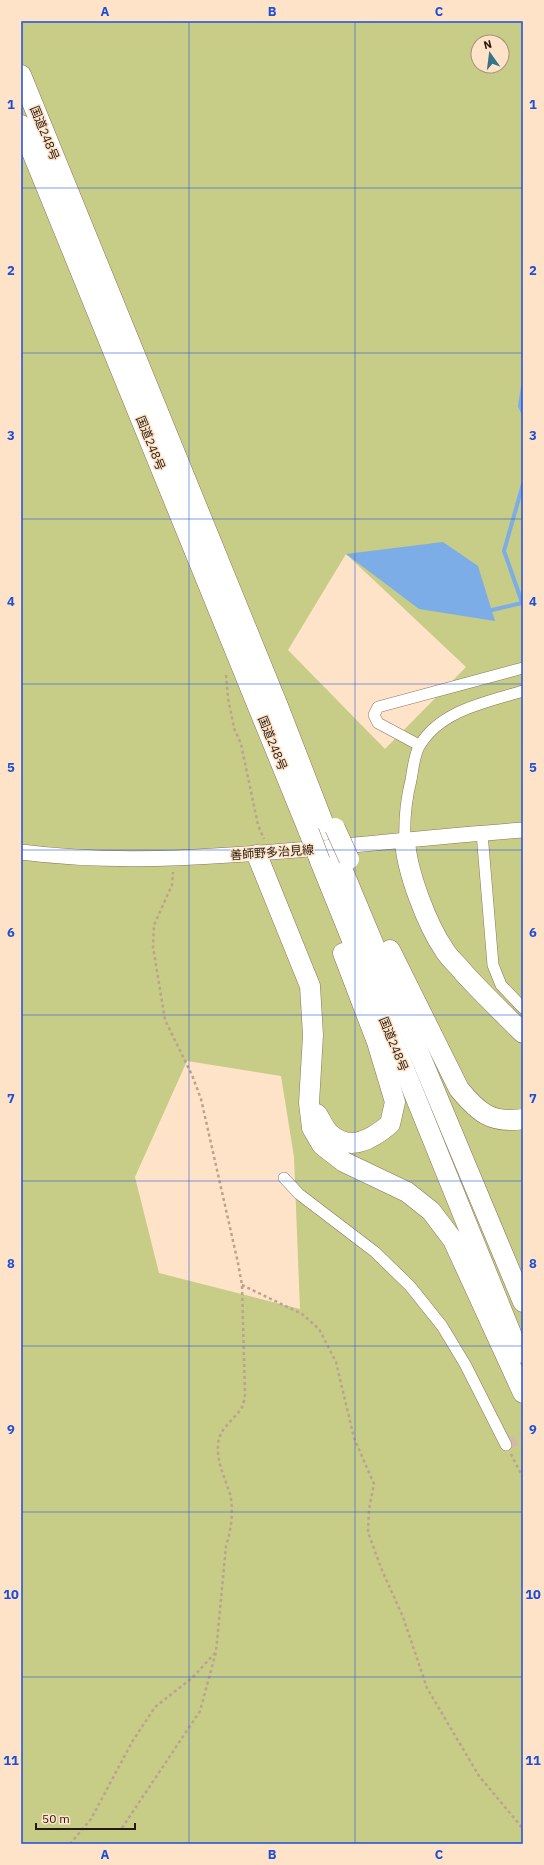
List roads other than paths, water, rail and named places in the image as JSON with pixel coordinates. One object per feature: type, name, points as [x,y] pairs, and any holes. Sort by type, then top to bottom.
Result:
[{"type":"highway","name":"国道248号","points":[[21,75],[278,706],[323,830],[333,862],[523,1362]]},
{"type":"highway","name":"国道248号","points":[[21,125],[323,830]]},
{"type":"highway","points":[[323,830],[333,862],[391,953],[459,1089],[474,1107],[493,1119],[508,1121],[523,1119]]},
{"type":"highway","points":[[405,841],[406,857],[412,878],[430,923],[445,952],[476,986],[523,1033]]},
{"type":"highway","points":[[261,847],[310,986],[313,1035],[309,1103],[312,1128],[322,1145],[344,1162],[407,1192],[431,1211],[453,1240],[523,1393]]},
{"type":"highway","name":"国道248号","points":[[333,862],[523,1302]]},
{"type":"highway","points":[[309,1103],[329,1133],[342,1140],[355,1143],[377,1136],[390,1124],[394,1102],[377,1042],[328,913],[333,862]]},
{"type":"main road","name":"善師野多治見線","points":[[21,852],[50,856],[171,859],[261,847],[405,841],[523,830]]},
{"type":"street","points":[[419,745],[378,723],[374,714],[378,707],[523,668]]},
{"type":"street","points":[[405,841],[404,824],[408,793],[419,745],[435,728],[455,714],[473,706],[523,691]]},
{"type":"street","points":[[482,833],[493,965],[501,985],[523,1008]]},
{"type":"street","points":[[284,1178],[299,1194],[375,1252],[410,1286],[442,1326],[465,1364],[506,1445]]},
{"type":"water","points":[[443,542],[478,566],[495,621],[419,609],[346,554]]},
{"type":"waterway","points":[[523,387],[520,406],[523,412]]},
{"type":"waterway","points":[[523,484],[504,551],[523,605]]},
{"type":"waterway","points":[[492,610],[522,603]]},
{"type":"tunnel","points":[[506,1445],[523,1437]]}]
